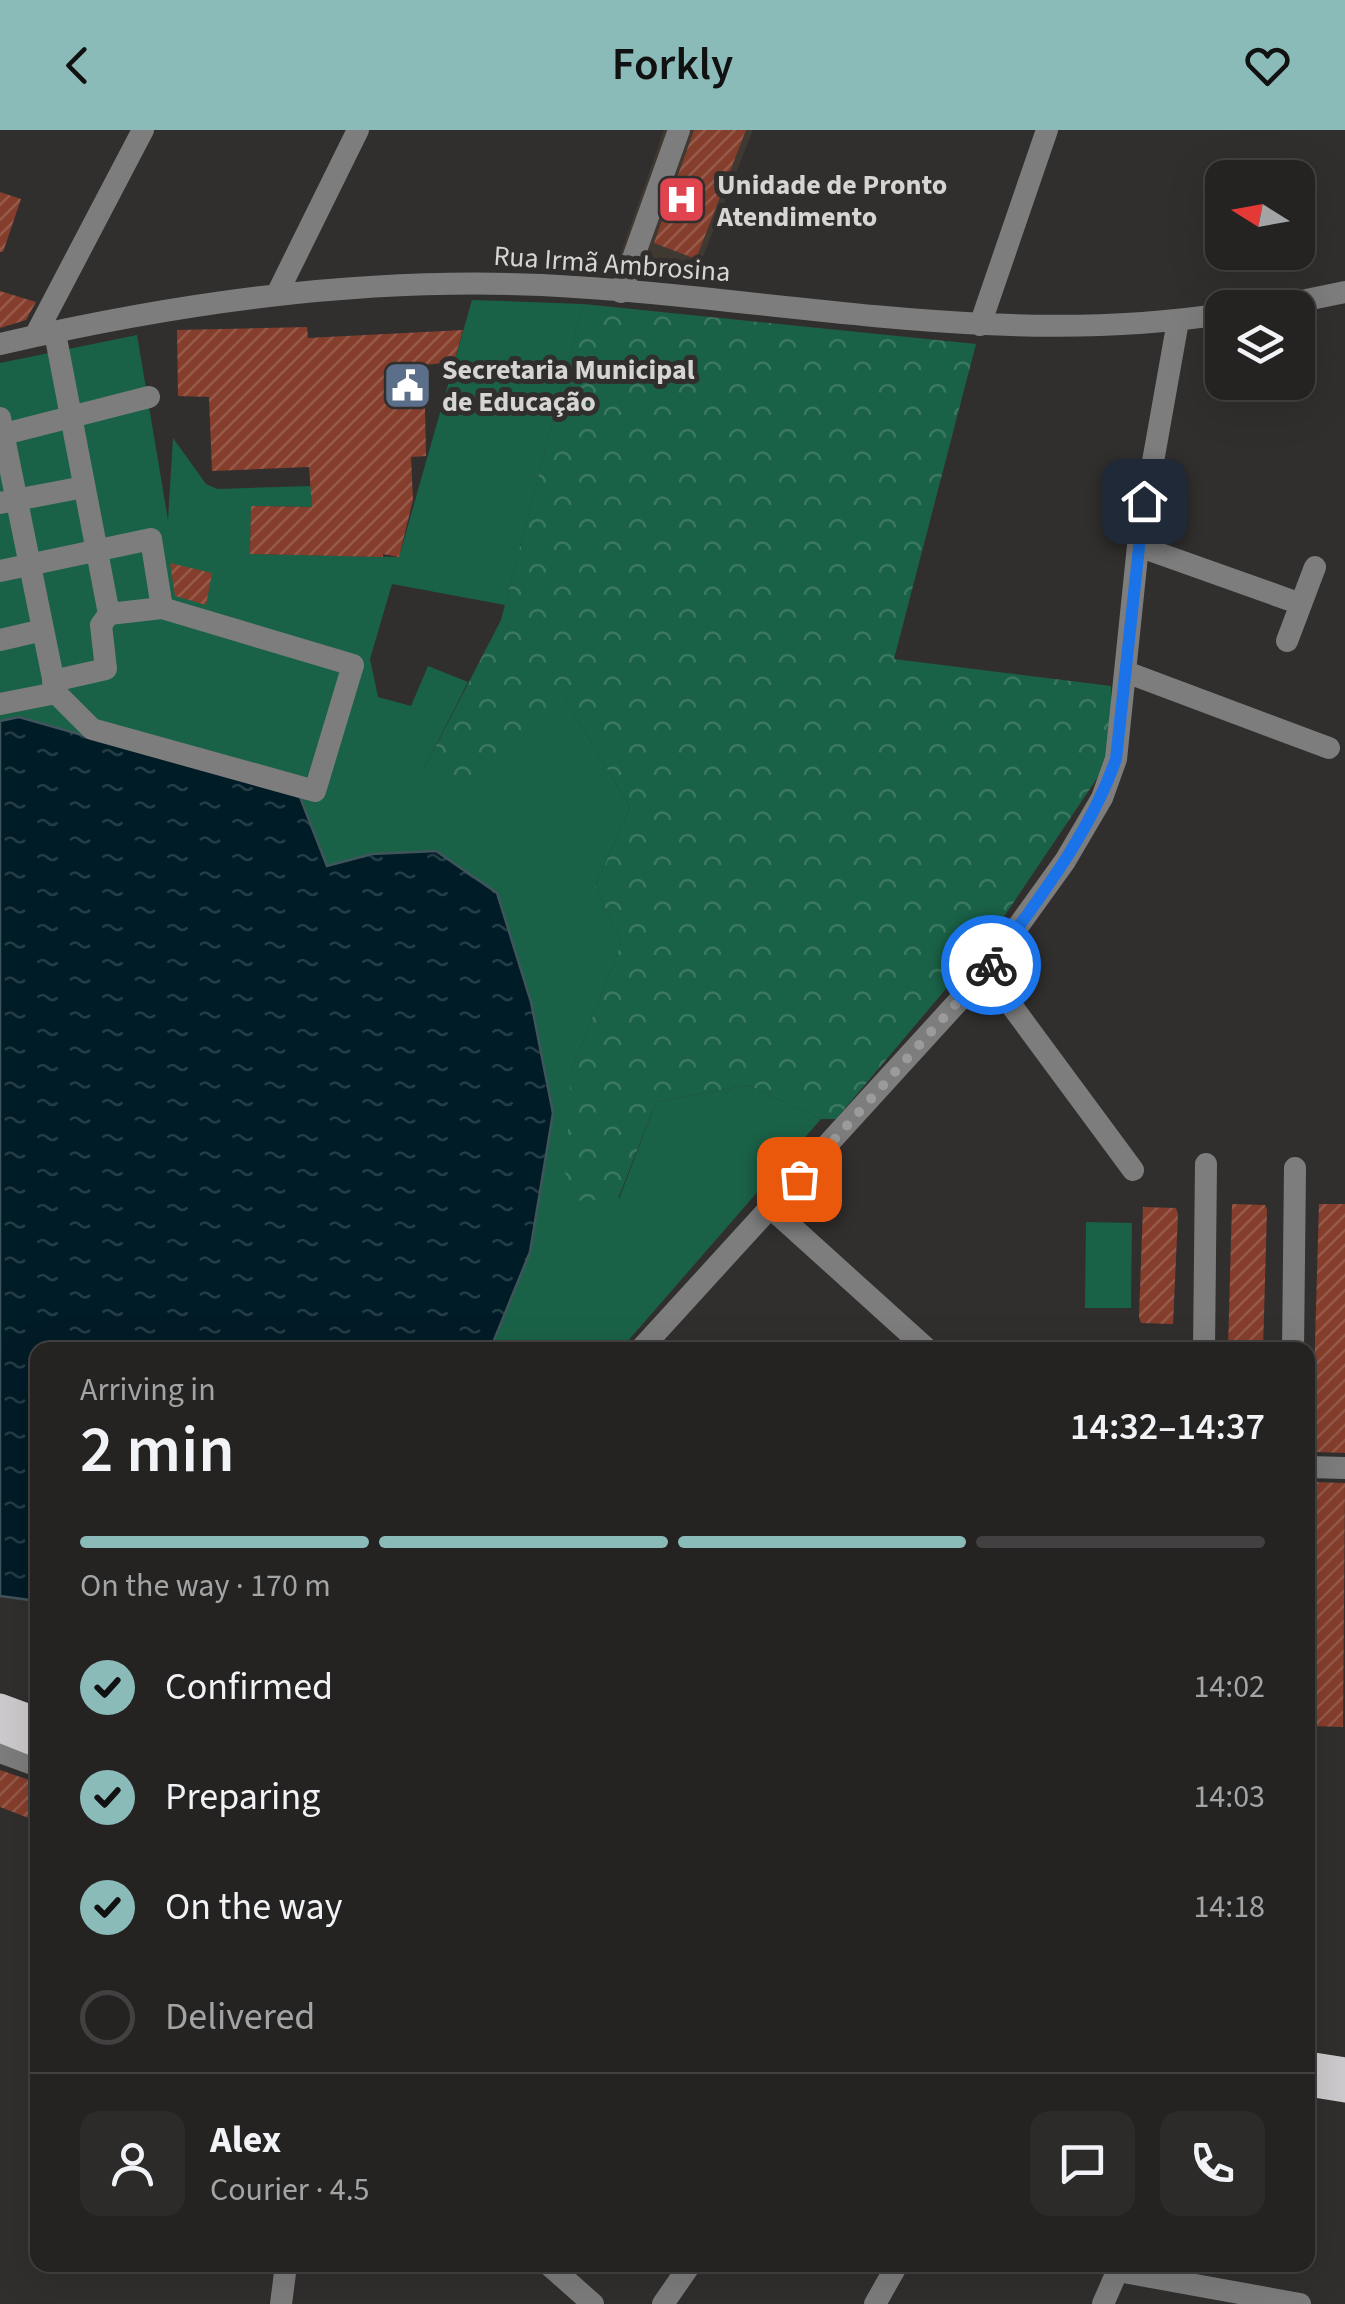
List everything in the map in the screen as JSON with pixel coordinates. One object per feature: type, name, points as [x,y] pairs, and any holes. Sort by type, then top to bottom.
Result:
[{"type":"main road","points":[[0,1706],[30,1717]]},
{"type":"main road","points":[[0,1730],[30,1742]]},
{"type":"main road","points":[[1315,2065],[1345,2070]]},
{"type":"main road","points":[[1315,2085],[1345,2090]]},
{"type":"street","points":[[109,614],[70,418],[45,334],[143,130]]},
{"type":"street","points":[[277,294],[358,130]]},
{"type":"street","points":[[620,292],[679,130]]},
{"type":"street","points":[[980,325],[1047,130]]},
{"type":"street","name":"Rua Irmã Ambrosina","points":[[0,344],[277,294],[471,283],[620,292],[980,325],[1178,321],[1205,317]]},
{"type":"street","points":[[1315,298],[1345,292]]},
{"type":"street","points":[[647,1342],[986,971],[1065,861],[1102,798],[1116,759],[1138,546],[1178,321]]},
{"type":"street","points":[[0,704],[54,687],[106,669],[101,624],[109,614],[162,608],[353,665],[316,791],[92,729],[54,687],[30,564],[8,501],[1,429],[70,418],[149,396]]},
{"type":"street","points":[[8,501],[84,488]]},
{"type":"street","points":[[0,571],[151,539],[162,608]]},
{"type":"street","points":[[1138,546],[1301,604]]},
{"type":"street","points":[[1286,641],[1315,567]]},
{"type":"street","points":[[0,640],[43,630]]},
{"type":"street","points":[[1126,672],[1329,748]]},
{"type":"street","points":[[986,971],[1133,1170]]},
{"type":"street","points":[[1204,1342],[1206,1164]]},
{"type":"street","points":[[1293,1342],[1294,1168]]},
{"type":"street","points":[[772,1208],[919,1342]]},
{"type":"street","points":[[1315,1467],[1345,1468]]},
{"type":"street","points":[[0,1752],[30,1763]]},
{"type":"street","points":[[281,2304],[285,2272]]},
{"type":"street","points":[[556,2272],[593,2304]]},
{"type":"street","points":[[663,2304],[685,2272]]},
{"type":"street","points":[[875,2304],[893,2272]]},
{"type":"street","points":[[1102,2304],[1117,2272]]},
{"type":"street","points":[[1139,2272],[1300,2304]]},
{"type":"shaded area","name":"Unidade de Pronto Atendimento","points":[[664,130],[753,130],[694,279],[615,270]]},
{"type":"green space","points":[[472,300],[583,304],[505,605],[392,584],[370,659],[378,697],[411,706],[428,666],[468,682],[424,769],[565,698],[630,807],[595,887],[622,942],[571,1072],[619,1199],[656,1102],[748,1085],[821,1119],[627,1342],[493,1342],[530,1252],[372,854],[326,866],[300,797],[19,717],[0,721],[0,363],[137,335],[168,520],[173,438],[206,484],[217,489],[311,486],[312,507],[251,506],[250,554],[399,557]]},
{"type":"green space","points":[[583,304],[976,344],[894,659],[1111,686],[1112,756],[993,933],[836,1119],[821,1119],[748,1085],[656,1102],[618,1199],[564,1201],[571,1072],[622,942],[595,887],[630,807],[565,698],[466,804],[424,769],[501,620]]},
{"type":"green space","points":[[1086,1222],[1132,1223],[1131,1308],[1085,1308]]},
{"type":"water","points":[[19,717],[300,797],[327,866],[372,854],[436,851],[497,893],[531,1002],[553,1113],[530,1252],[493,1342],[30,1342],[30,1600],[0,1596],[0,721]]},
{"type":"building","points":[[694,130],[746,130],[696,259],[654,243]]},
{"type":"building","points":[[0,192],[21,199],[3,252],[0,252]]},
{"type":"building","points":[[0,291],[36,302],[26,320],[0,328]]},
{"type":"building","points":[[307,327],[308,338],[463,330],[454,362],[424,365],[426,456],[411,457],[413,500],[399,557],[250,554],[251,506],[312,507],[309,467],[212,471],[209,397],[178,396],[177,330]]},
{"type":"building","points":[[170,563],[212,573],[206,605],[175,596]]},
{"type":"building","points":[[1232,1204],[1265,1205],[1263,1342],[1228,1342]]},
{"type":"building","points":[[1319,1204],[1345,1204],[1345,1453],[1315,1452]]},
{"type":"building","points":[[1143,1207],[1176,1208],[1178,1214],[1173,1324],[1141,1323],[1139,1317]]},
{"type":"building","points":[[1315,1482],[1345,1483],[1343,1727],[1315,1726]]},
{"type":"building","points":[[0,1770],[30,1780],[30,1819],[0,1807]]},
{"type":"way so far","points":[[799,1179],[991,965]]},
{"type":"place","name":"Unidade de Pronto Atendimento","points":[[682,200]]},
{"type":"place","name":"Secretaria Municipal de Educação","points":[[407,385]]},
{"type":"route","points":[[991,965],[1086,828],[1116,759],[1144,501]]}]
